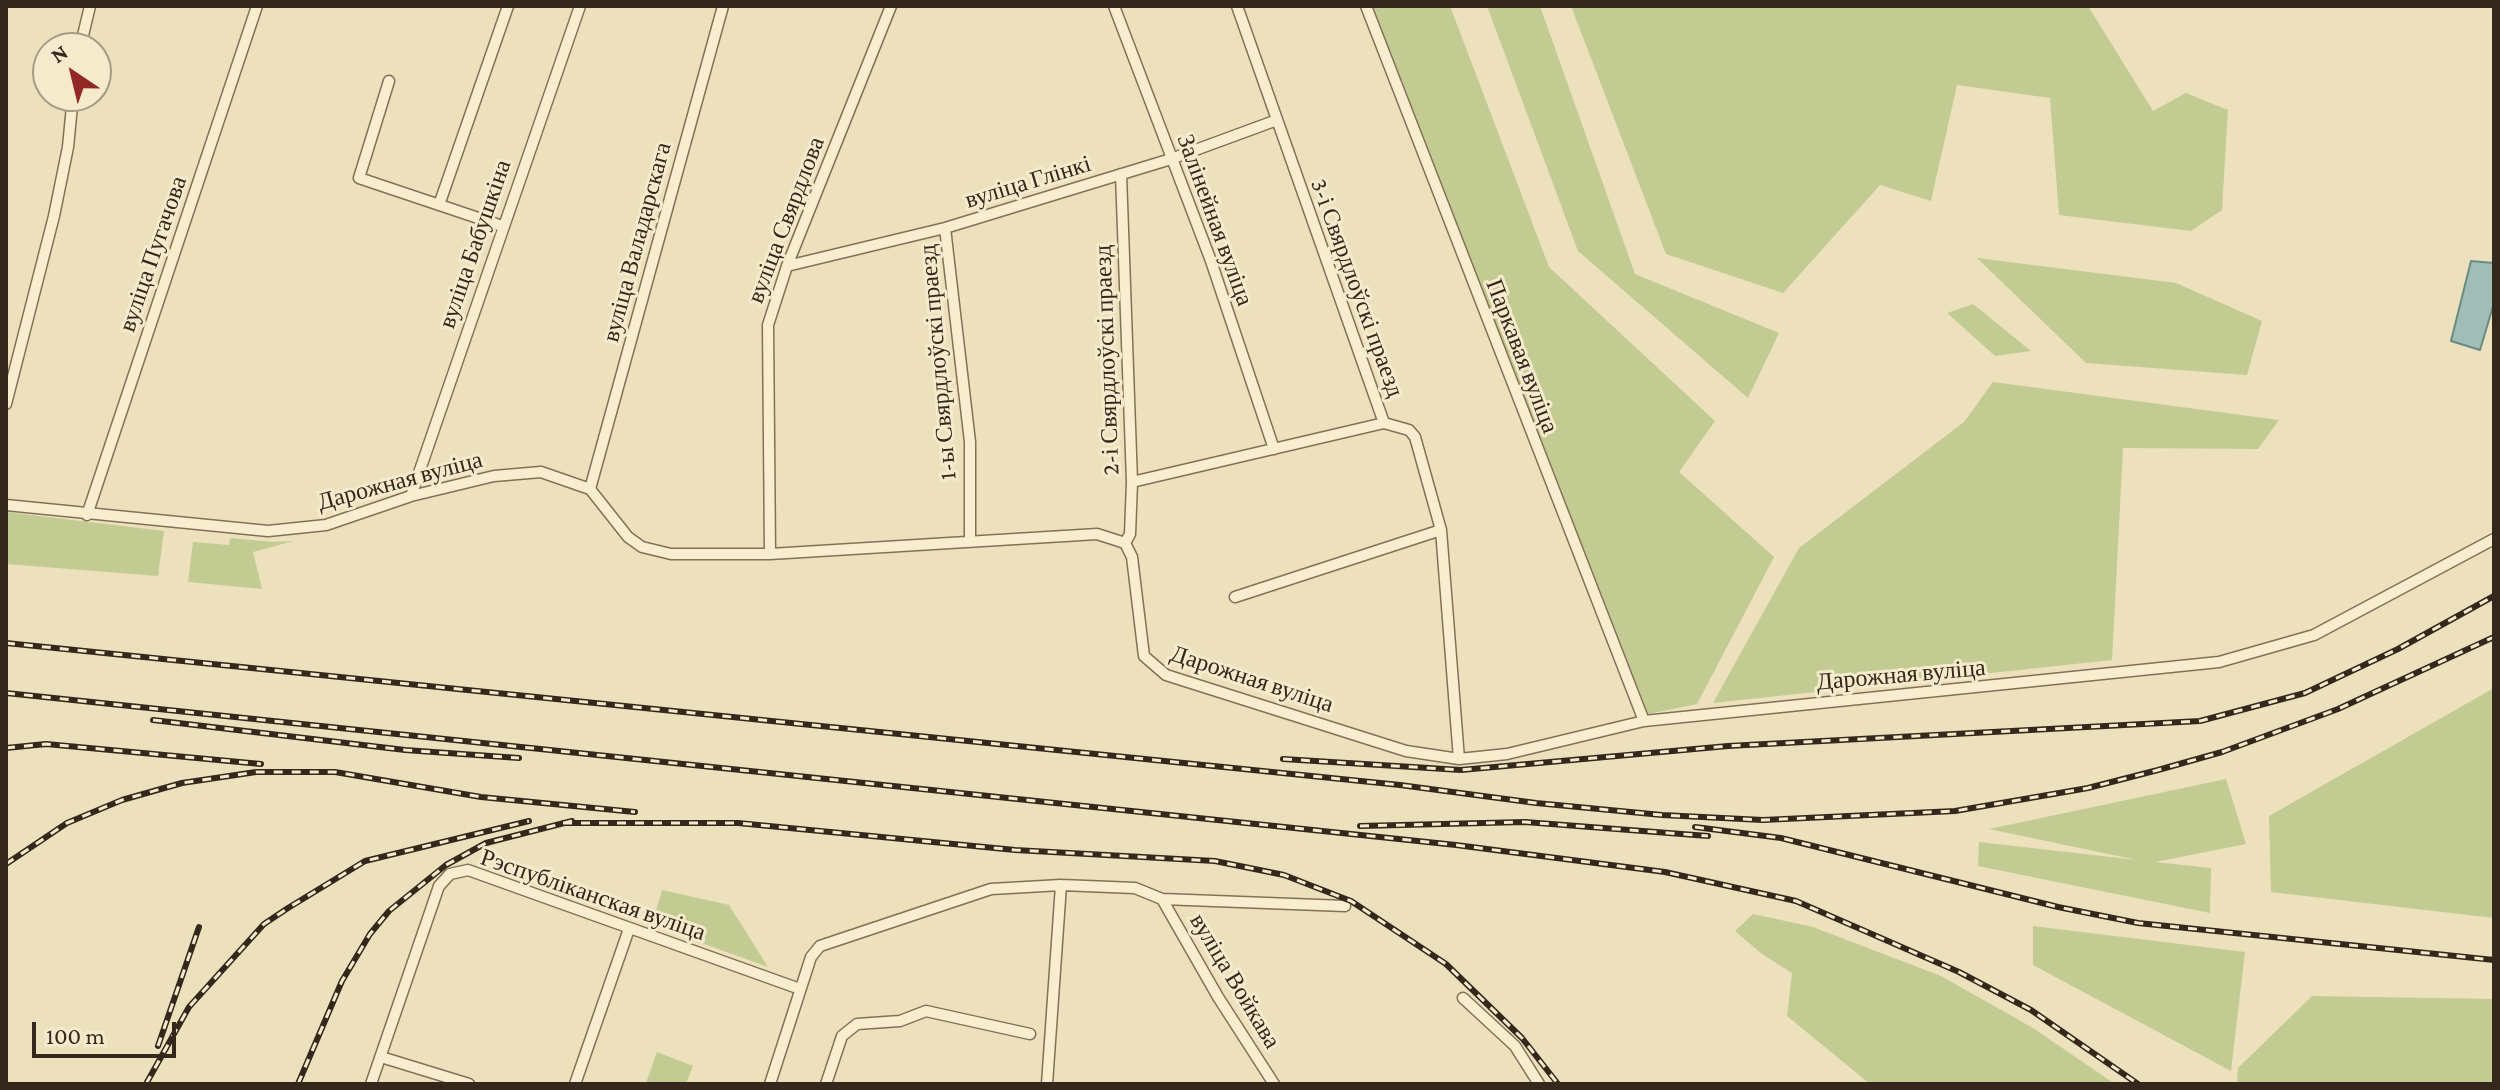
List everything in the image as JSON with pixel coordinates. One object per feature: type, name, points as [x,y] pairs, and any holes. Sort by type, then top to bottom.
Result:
[{"type":"street","points":[[84,32],[90,6]]},
{"type":"street","points":[[439,205],[508,6]]},
{"type":"street","name":"вуліца Бабушкіна","points":[[411,496],[580,6]]},
{"type":"street","name":"вуліца Валадарскага","points":[[590,489],[723,6]]},
{"type":"street","name":"вуліца Свярдлова","points":[[770,554],[768,325],[787,266],[891,6]]},
{"type":"street","name":"Залінейная вуліца","points":[[1114,6],[1211,261],[1274,449]]},
{"type":"street","name":"3-і Свярдлоўскі праезд","points":[[1237,6],[1384,423],[1409,430],[1415,437],[1441,530],[1459,759]]},
{"type":"street","name":"Паркавая вуліца","points":[[1366,6],[1644,721]]},
{"type":"street","name":"вуліца Пугачова","points":[[87,515],[255,7]]},
{"type":"street","points":[[389,81],[359,178],[502,226]]},
{"type":"street","points":[[6,404],[54,216],[68,147],[71,112]]},
{"type":"street","name":"вуліца Глінкі","points":[[787,266],[945,228],[1171,159],[1277,120]]},
{"type":"street","name":"2-і Свярдлоўскі праезд","points":[[1121,174],[1132,482],[1130,534],[1125,543]]},
{"type":"street","name":"1-ы Свярдлоўскі праезд","points":[[945,228],[970,442],[970,541]]},
{"type":"street","points":[[1132,482],[1384,423]]},
{"type":"street","name":"Дарожная вуліца","points":[[6,505],[268,531],[326,525],[411,496],[511,473],[541,472],[590,489]]},
{"type":"street","points":[[590,489],[628,537],[642,547],[671,554],[770,554],[1097,534],[1125,543]]},
{"type":"street","points":[[1235,597],[1441,530]]},
{"type":"street","name":"Дарожная вуліца","points":[[1125,543],[1132,557],[1144,656],[1166,675],[1406,751],[1459,759],[1507,754],[1644,721],[2219,662],[2314,635],[2494,539]]},
{"type":"street","name":"Рэспубліканская вуліца","points":[[371,1084],[439,886],[450,874],[468,870],[800,989]]},
{"type":"street","points":[[1047,1084],[1061,885]]},
{"type":"street","points":[[770,1084],[811,957],[820,946],[991,889],[1061,885],[1135,888],[1162,899],[1345,906]]},
{"type":"street","name":"вуліца Войкава","points":[[1162,899],[1218,997],[1274,1084]]},
{"type":"street","points":[[575,1084],[629,929]]},
{"type":"street","points":[[1463,998],[1515,1046],[1539,1084]]},
{"type":"street","points":[[826,1084],[842,1036],[857,1024],[900,1021],[926,1011],[1030,1034]]},
{"type":"street","points":[[381,1057],[469,1084]]},
{"type":"green space","points":[[1372,6],[1450,6],[1549,267],[1715,421],[1679,472],[1774,557],[1697,704],[1648,714]]},
{"type":"green space","points":[[1487,6],[1540,6],[1635,274],[1779,333],[1748,398],[1578,251]]},
{"type":"green space","points":[[1571,6],[2088,6],[2153,111],[2186,93],[2228,110],[2222,210],[2191,231],[2059,215],[2050,98],[1957,85],[1931,201],[1880,185],[1783,293],[1666,254]]},
{"type":"green space","points":[[1977,258],[2176,283],[2262,321],[2247,375],[2086,363]]},
{"type":"green space","points":[[1973,304],[2031,351],[1995,356],[1947,313]]},
{"type":"green space","points":[[1993,382],[2279,420],[2258,449],[2123,448],[2112,660],[1713,703],[1799,548],[1964,422]]},
{"type":"green space","points":[[6,512],[164,531],[158,576],[6,564]]},
{"type":"green space","points":[[230,538],[293,541],[253,552],[262,589],[188,582],[193,542],[229,545]]},
{"type":"green space","points":[[2494,688],[2494,918],[2271,892],[2269,816]]},
{"type":"green space","points":[[2226,779],[2246,844],[2155,862],[2211,868],[2210,913],[1978,866],[1979,842],[2137,860],[1989,829]]},
{"type":"green space","points":[[662,890],[729,905],[768,967],[652,925]]},
{"type":"green space","points":[[1753,914],[1813,927],[1941,976],[2033,1028],[2115,1084],[1870,1084],[1787,1016],[1792,973],[1762,954],[1735,931]]},
{"type":"green space","points":[[2033,926],[2245,952],[2231,1071],[2033,965]]},
{"type":"green space","points":[[2312,996],[2494,999],[2494,1084],[2237,1084],[2238,1068]]},
{"type":"green space","points":[[657,1052],[693,1066],[686,1084],[646,1083]]},
{"type":"water","points":[[2471,261],[2494,263],[2494,303],[2480,350],[2451,341]]},
{"type":"railway","points":[[1283,759],[1461,770],[1728,746],[2200,721],[2305,693],[2398,649],[2494,596]]},
{"type":"railway","points":[[6,643],[1400,785],[1536,803],[1662,815],[1763,820],[1955,811],[2088,788],[2222,752],[2338,709],[2494,637]]},
{"type":"railway","points":[[6,693],[1456,845],[1665,872],[1796,901],[1959,972],[2031,1010],[2138,1084]]},
{"type":"railway","points":[[153,720],[405,750],[519,758]]},
{"type":"railway","points":[[6,748],[46,744],[261,764]]},
{"type":"railway","points":[[6,864],[67,823],[122,800],[182,783],[256,772],[335,772],[481,797],[635,812]]},
{"type":"railway","points":[[146,1084],[189,1007],[264,924],[365,861],[529,821]]},
{"type":"railway","points":[[298,1084],[342,981],[370,934],[389,911],[446,865],[486,843],[572,821]]},
{"type":"railway","points":[[1360,826],[1525,822],[1708,836]]},
{"type":"railway","points":[[563,823],[738,823],[1015,850],[1215,861],[1284,875],[1351,901],[1446,964],[1522,1038],[1558,1084]]},
{"type":"railway","points":[[1695,827],[1781,838],[2058,907],[2138,923],[2494,960]]},
{"type":"railway","points":[[158,1046],[199,927]]}]
